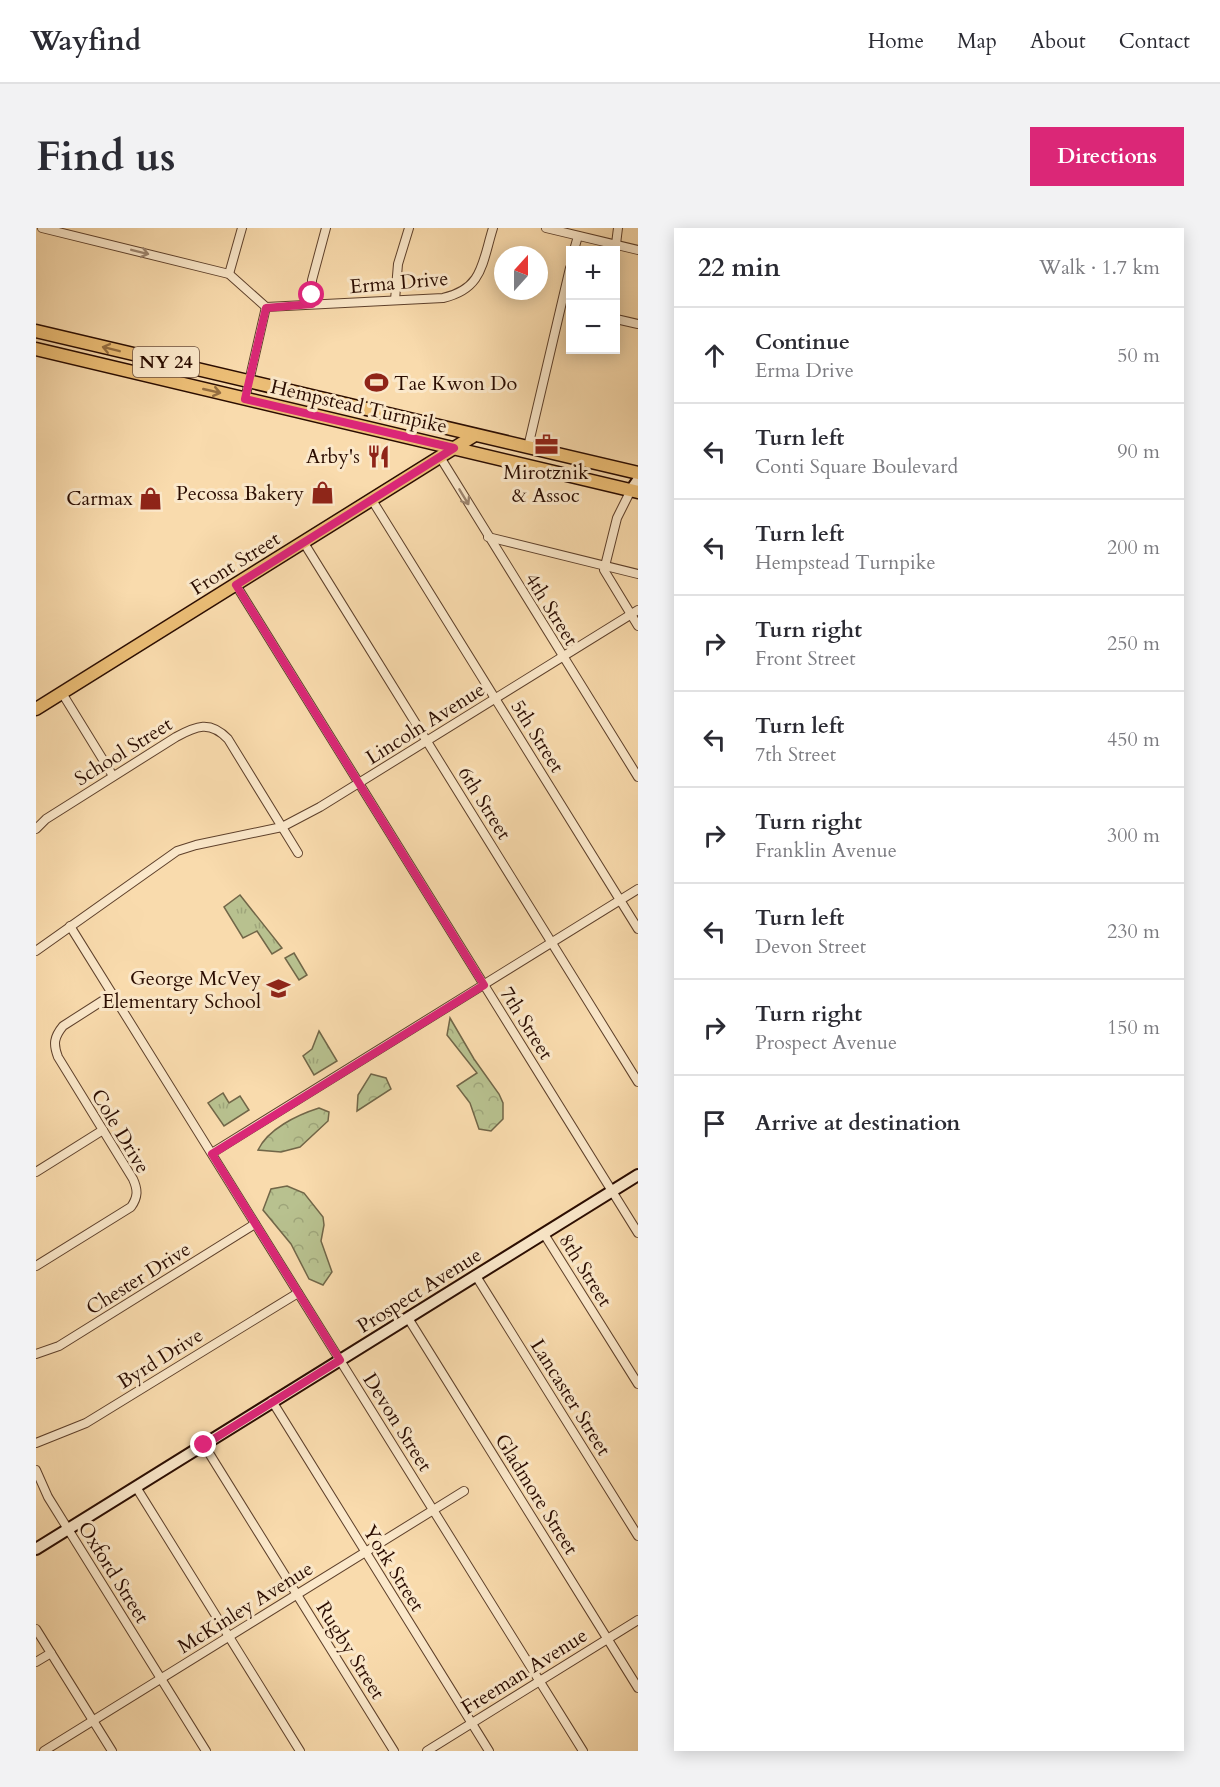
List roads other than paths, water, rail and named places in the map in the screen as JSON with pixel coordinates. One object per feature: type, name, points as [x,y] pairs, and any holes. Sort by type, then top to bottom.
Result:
[{"type":"main road","name":"Hempstead Turnpike","points":[[36,331],[638,473]]},
{"type":"main road","name":"Hempstead Turnpike","points":[[36,349],[454,448],[636,487]]},
{"type":"main road","name":"Front Street","points":[[36,709],[475,435]]},
{"type":"street","points":[[42,228],[229,274],[266,308],[245,399]]},
{"type":"street","points":[[229,274],[242,228]]},
{"type":"street","points":[[312,304],[312,280],[326,228]]},
{"type":"street","points":[[394,300],[398,264],[409,228]]},
{"type":"street","name":"Erma Drive","points":[[266,308],[443,298],[456,295],[466,290],[478,276],[493,228]]},
{"type":"street","points":[[546,228],[638,250]]},
{"type":"street","points":[[616,244],[618,228]]},
{"type":"street","points":[[575,246],[578,236]]},
{"type":"street","points":[[528,447],[566,307]]},
{"type":"street","points":[[620,320],[638,324]]},
{"type":"street","name":"4th Street","points":[[440,457],[638,777]]},
{"type":"street","points":[[636,487],[617,519],[604,570],[634,612],[638,626]]},
{"type":"street","name":"5th Street","points":[[372,500],[638,929]]},
{"type":"street","points":[[488,537],[638,574]]},
{"type":"street","name":"6th Street","points":[[304,543],[638,1082]]},
{"type":"street","name":"7th Street","points":[[236,585],[638,1233]]},
{"type":"street","name":"Lincoln Avenue","points":[[36,951],[177,850],[282,827],[320,807],[634,612]]},
{"type":"street","points":[[62,693],[113,776]]},
{"type":"street","name":"School Street","points":[[36,829],[46,819],[113,776],[176,737],[200,726],[212,727],[222,732],[228,739],[282,827]]},
{"type":"street","points":[[282,827],[298,853]]},
{"type":"street","points":[[212,1154],[638,889]]},
{"type":"street","name":"Devon Street","points":[[70,926],[583,1751]]},
{"type":"street","name":"Cole Drive","points":[[36,1266],[131,1207],[136,1199],[137,1193],[133,1179],[58,1057],[54,1042],[63,1026],[113,994]]},
{"type":"street","points":[[36,1172],[103,1130]]},
{"type":"street","name":"Prospect Avenue","points":[[36,1549],[638,1175]]},
{"type":"street","name":"Chester Drive","points":[[36,1354],[59,1346],[255,1224]]},
{"type":"street","name":"8th Street","points":[[544,1234],[638,1384]]},
{"type":"street","name":"Lancaster Street","points":[[476,1276],[638,1536]]},
{"type":"street","name":"Byrd Drive","points":[[36,1443],[86,1423],[298,1293]]},
{"type":"street","name":"Gladmore Street","points":[[408,1318],[638,1688]]},
{"type":"street","name":"York Street","points":[[272,1401],[489,1751]]},
{"type":"street","name":"Rugby Street","points":[[204,1445],[394,1751]]},
{"type":"street","name":"Oxford Street","points":[[36,1470],[48,1497],[206,1751]]},
{"type":"street","points":[[136,1487],[300,1751]]},
{"type":"street","name":"McKinley Avenue","points":[[44,1751],[464,1491]]},
{"type":"street","name":"Freeman Avenue","points":[[427,1751],[638,1620]]},
{"type":"street","points":[[36,1629],[112,1751]]},
{"type":"street","points":[[36,1662],[51,1653]]},
{"type":"place","name":"Tae Kwon Do","points":[[376,383]]},
{"type":"place","name":"Mirotznik & Assoc","points":[[546,444]]},
{"type":"place","name":"Arby's","points":[[378,456]]},
{"type":"place","name":"Pecossa Bakery","points":[[322,493]]},
{"type":"place","name":"Carmax","points":[[151,498]]},
{"type":"place","name":"George McVey Elementary School","points":[[279,989]]}]
